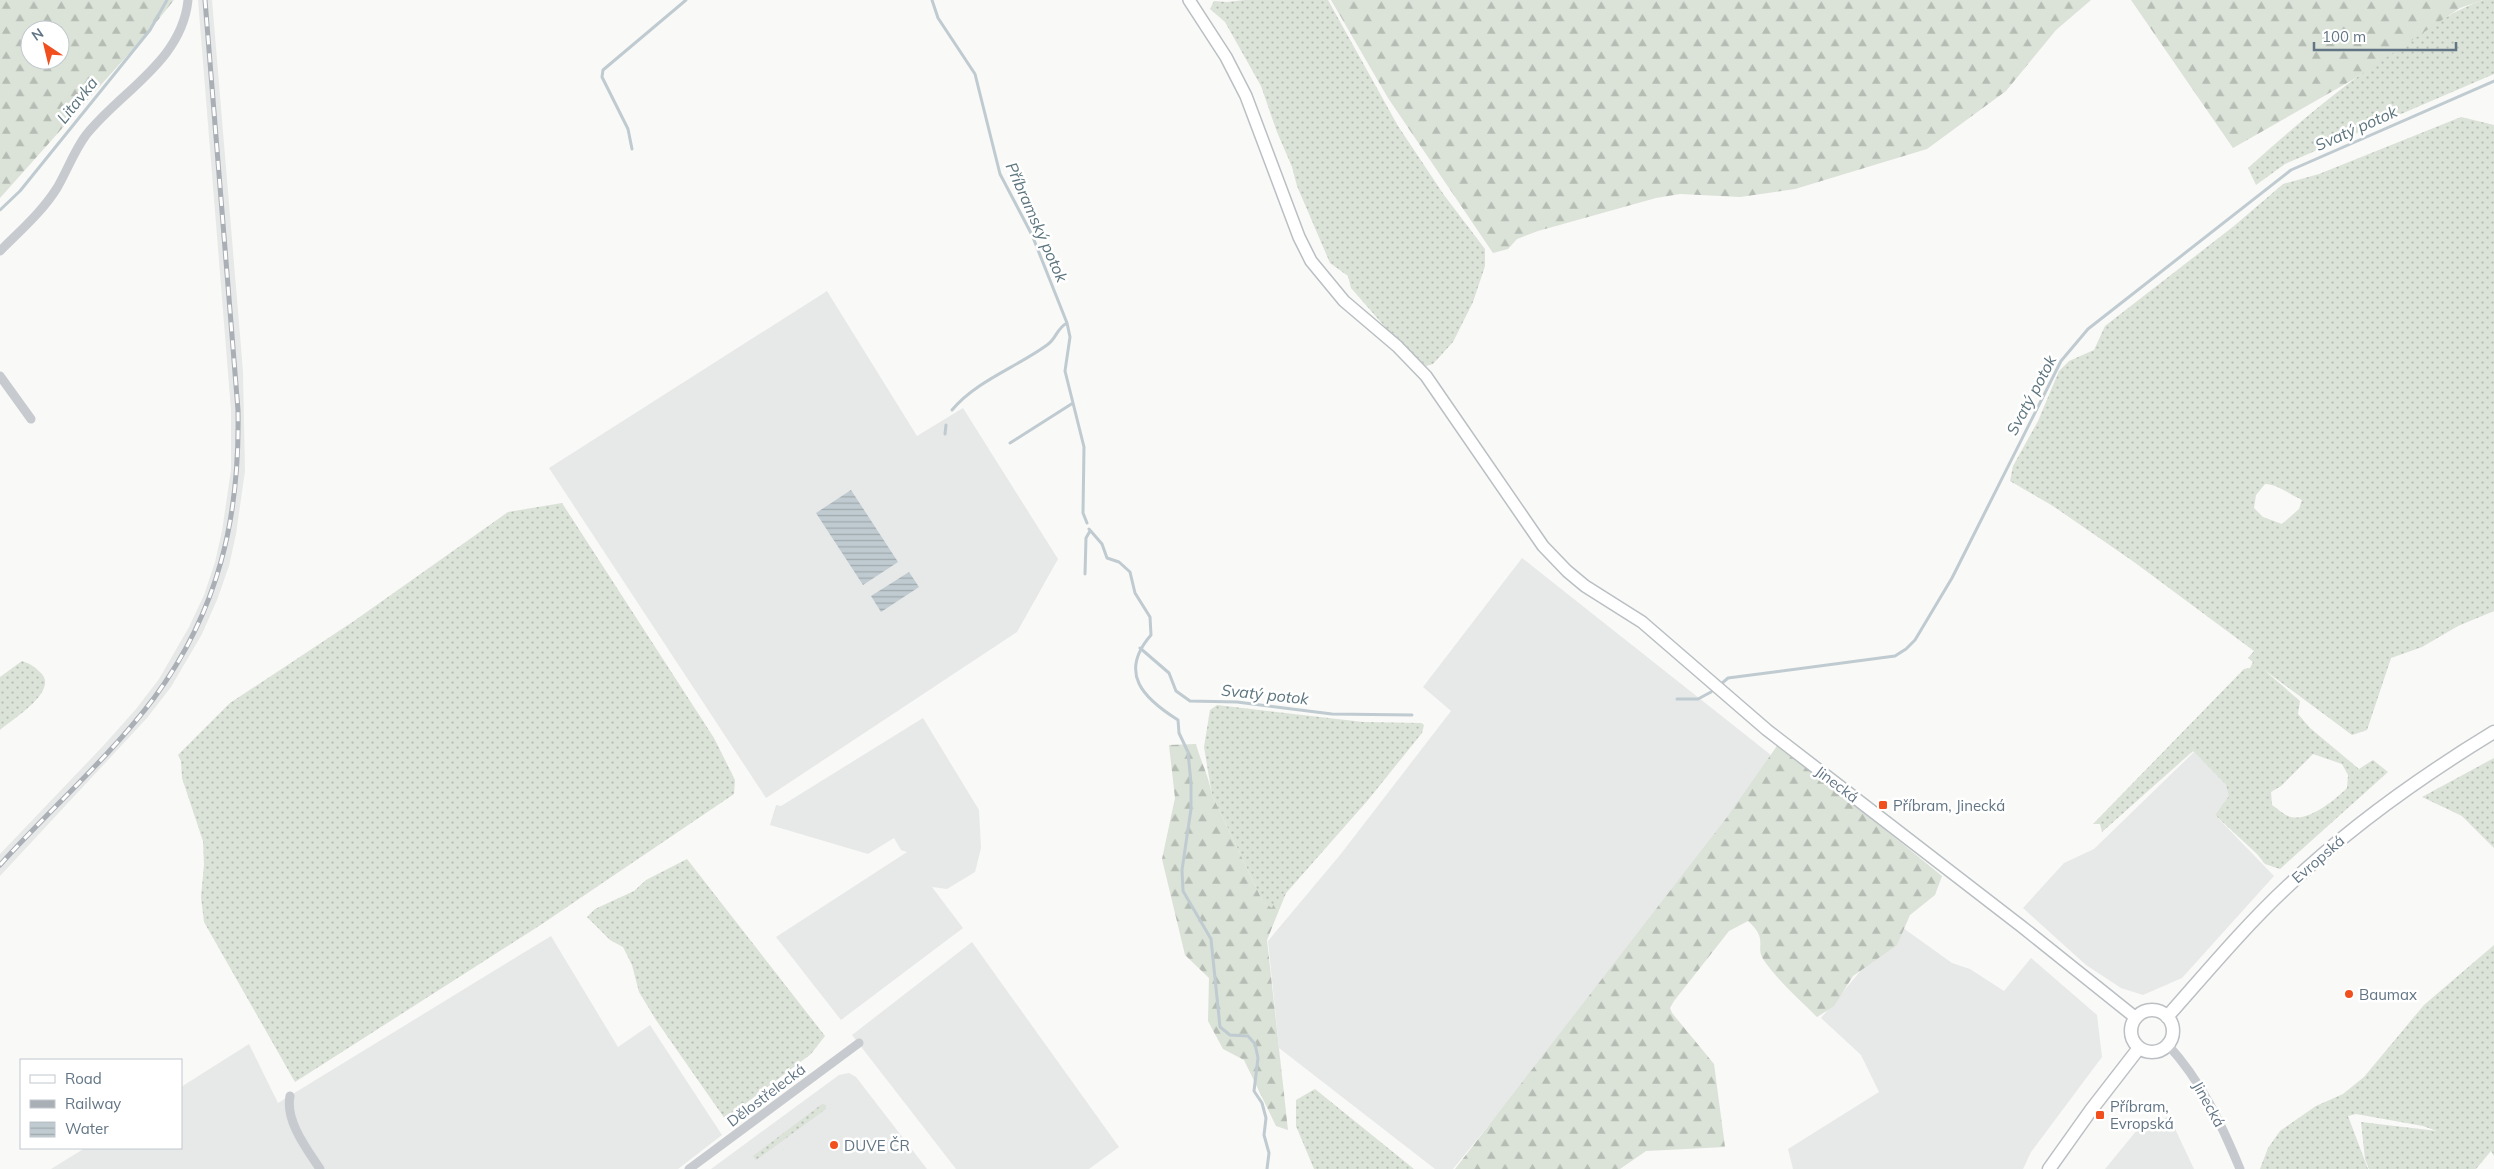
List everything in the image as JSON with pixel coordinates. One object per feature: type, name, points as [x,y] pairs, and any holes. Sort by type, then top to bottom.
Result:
[{"type":"main road","name":"Jinecká","points":[[1189,0],[1226,57],[1246,96],[1299,237],[1311,261],[1344,301],[1397,346],[1426,376],[1543,546],[1573,576],[1649,628],[1766,730],[2021,926],[2136,1018]]},
{"type":"main road","name":"Evropská","points":[[2167,1017],[2254,919],[2323,853],[2407,787],[2494,732]]},
{"type":"main road","points":[[2148,1011],[2158,1012],[2167,1017],[2173,1030],[2168,1045],[2156,1052],[2147,1052],[2139,1048],[2131,1036],[2131,1026],[2136,1018],[2148,1011]]},
{"type":"main road","points":[[2049,1169],[2066,1143],[2139,1048]]},
{"type":"street","points":[[0,251],[40,211],[56,190],[82,141],[100,118],[139,83],[161,60],[175,40],[188,0]]},
{"type":"street","points":[[0,376],[31,420]]},
{"type":"street","name":"Dělostřelecká","points":[[689,1169],[859,1043]]},
{"type":"street","name":"Jinecká","points":[[2168,1045],[2204,1092],[2240,1169]]},
{"type":"street","points":[[290,1096],[289,1110],[320,1169]]},
{"type":"shaded area","points":[[198,0],[212,0],[243,371],[245,471],[236,534],[229,566],[202,634],[171,687],[147,718],[0,876],[0,854],[103,746],[136,709],[159,679],[189,627],[204,595],[215,562],[222,531],[231,470],[231,410]]},
{"type":"shaded area","points":[[827,291],[917,436],[963,408],[1058,559],[1017,632],[766,798],[549,468]]},
{"type":"shaded area","points":[[1522,558],[1776,759],[1615,971],[1453,1169],[1435,1169],[1279,1048],[1268,941],[1340,855],[1451,711],[1423,687]]},
{"type":"shaded area","points":[[923,718],[979,810],[981,848],[975,872],[947,889],[932,887],[963,928],[841,1020],[776,937],[907,852],[901,850],[894,838],[868,854],[770,825],[776,805],[781,806]]},
{"type":"shaded area","points":[[2194,752],[2226,785],[2230,796],[2215,815],[2274,876],[2182,978],[2143,995],[2121,988],[2086,965],[2023,908],[2064,863],[2094,849]]},
{"type":"shaded area","points":[[1899,925],[1952,963],[1970,969],[2004,991],[2031,958],[2097,1015],[2102,1057],[2031,1152],[2023,1169],[1793,1169],[1788,1149],[1879,1092],[1861,1055],[1821,1018]]},
{"type":"shaded area","points":[[551,936],[618,1047],[650,1025],[722,1135],[678,1169],[51,1169],[83,1149],[182,1149],[182,1086],[249,1044],[278,1103]]},
{"type":"shaded area","points":[[972,942],[1119,1147],[1089,1169],[956,1169],[852,1035]]},
{"type":"shaded area","points":[[849,1073],[856,1077],[927,1169],[711,1169],[839,1075]]},
{"type":"shaded area","points":[[2169,1116],[2194,1169],[2105,1169],[2137,1130]]},
{"type":"green space","points":[[0,0],[174,0],[150,30],[0,198]]},
{"type":"green space","points":[[1328,0],[1398,126],[1444,195],[1485,249],[1485,266],[1473,302],[1453,342],[1433,364],[1426,366],[1386,328],[1351,288],[1348,276],[1330,263],[1297,186],[1292,167],[1261,86],[1225,22],[1210,9],[1214,1]]},
{"type":"green space","points":[[1331,0],[2091,0],[2056,30],[2006,91],[1927,149],[1795,189],[1740,197],[1680,194],[1656,198],[1538,231],[1517,239],[1508,249],[1493,253],[1388,98]]},
{"type":"green space","points":[[2131,0],[2483,0],[2460,8],[2354,79],[2233,148]]},
{"type":"green space","points":[[2483,0],[2494,0],[2494,74],[2285,164],[2256,185],[2248,168],[2287,133],[2391,53],[2455,12]]},
{"type":"green space","points":[[2461,117],[2494,125],[2494,611],[2458,626],[2422,647],[2391,658],[2367,730],[2352,735],[2263,669],[2300,701],[2298,714],[2310,728],[2359,769],[2373,760],[2388,772],[2280,869],[2265,864],[2257,854],[2215,815],[2229,796],[2226,785],[2193,751],[2102,832],[2100,824],[2093,824],[2244,669],[2250,668],[2253,662],[2248,658],[2254,651],[2134,562],[2053,506],[2010,481],[2013,466],[2038,421],[2059,371],[2069,361],[2094,350],[2105,326],[2234,226],[2283,184],[2319,174]],"holes":[[[2265,484],[2280,488],[2302,500],[2299,509],[2282,524],[2263,517],[2254,508],[2256,495]],[[2313,754],[2342,764],[2348,775],[2347,788],[2320,810],[2303,817],[2295,818],[2288,816],[2272,805],[2271,792],[2281,786]]]},
{"type":"green space","points":[[562,503],[714,738],[735,780],[734,794],[539,926],[295,1082],[204,922],[201,897],[204,865],[203,841],[182,778],[181,761],[178,755],[230,703],[354,621],[508,512]]},
{"type":"green space","points":[[22,661],[33,666],[41,673],[45,680],[44,688],[32,704],[0,730],[0,677]]},
{"type":"green space","points":[[1217,705],[1363,722],[1421,723],[1424,725],[1422,733],[1368,800],[1272,909],[1263,902],[1212,795],[1204,747],[1210,710]]},
{"type":"green space","points":[[1779,743],[1942,876],[1935,895],[1910,915],[1897,945],[1853,976],[1834,1006],[1817,1017],[1782,982],[1763,959],[1760,950],[1760,938],[1748,921],[1729,931],[1670,1008],[1672,1013],[1714,1064],[1725,1147],[1646,1151],[1620,1169],[1455,1169],[1728,816]]},
{"type":"green space","points":[[1196,744],[1212,795],[1263,902],[1272,908],[1274,903],[1277,903],[1286,893],[1267,940],[1288,1130],[1276,1126],[1244,1060],[1223,1049],[1208,1021],[1209,978],[1185,955],[1162,859],[1175,798],[1169,745]]},
{"type":"green space","points":[[2494,758],[2494,848],[2462,816],[2422,797]]},
{"type":"green space","points":[[687,859],[825,1036],[811,1054],[725,1119],[656,1020],[639,992],[632,965],[623,947],[610,940],[587,917],[595,909],[634,891],[646,880]]},
{"type":"green space","points":[[2494,945],[2494,1156],[2491,1151],[2476,1169],[2369,1169],[2365,1159],[2361,1122],[2437,1131],[2423,1126],[2356,1114],[2348,1116],[2368,1169],[2260,1169],[2268,1148],[2280,1131],[2316,1106],[2343,1094],[2364,1077],[2424,1005]]},
{"type":"green space","points":[[1315,1089],[1414,1169],[1314,1169],[1296,1126],[1296,1100]]},
{"type":"green space","points":[[822,1104],[826,1105],[826,1109],[756,1160],[753,1156]]},
{"type":"water","points":[[851,490],[898,562],[863,585],[816,513]]},
{"type":"water","points":[[909,572],[919,587],[881,612],[871,596]]},
{"type":"waterway","name":"Litavka","points":[[0,210],[20,191],[150,30],[167,0]]},
{"type":"waterway","points":[[632,149],[628,129],[602,77],[603,70],[686,0]]},
{"type":"waterway","name":"Příbramský potok","points":[[932,0],[938,18],[975,74],[1000,174],[1032,235],[1067,323],[1070,337],[1065,371],[1084,447],[1083,513],[1087,523]]},
{"type":"waterway","name":"Svatý potok","points":[[1721,684],[1728,678],[1895,656],[1906,649],[1915,640],[1952,578],[2061,361],[2088,329],[2291,170],[2494,81]]},
{"type":"waterway","points":[[952,410],[985,382],[1047,345],[1067,323]]},
{"type":"waterway","points":[[1010,443],[1073,403]]},
{"type":"waterway","points":[[945,434],[946,425]]},
{"type":"waterway","name":"Příbramský potok","points":[[1089,529],[1102,544],[1107,558],[1119,562],[1130,572],[1135,593],[1150,617],[1151,635],[1141,649],[1136,661],[1136,673],[1139,684],[1154,703],[1178,720],[1179,733],[1188,752],[1191,809],[1182,870],[1183,891],[1211,939],[1220,1027],[1230,1035],[1248,1036],[1255,1044],[1258,1058],[1254,1091],[1262,1103],[1266,1118],[1264,1135],[1269,1153],[1267,1169]]},
{"type":"waterway","points":[[1085,574],[1086,538],[1090,531]]},
{"type":"waterway","name":"Svatý potok","points":[[1140,648],[1169,673],[1176,691],[1190,701],[1237,702],[1332,714],[1412,715]]},
{"type":"waterway","name":"Svatý potok","points":[[1677,699],[1698,699],[1711,692]]},
{"type":"railway","points":[[0,865],[118,742],[154,698],[176,665],[195,631],[210,596],[221,561],[235,488],[238,410],[205,0]]},
{"type":"place","name":"Příbram, Jinecká","points":[[1883,805]]},
{"type":"place","name":"Baumax","points":[[2349,994]]},
{"type":"place","name":"Příbram, Evropská","points":[[2100,1115]]},
{"type":"place","name":"DUVE ČR","points":[[834,1145]]}]
